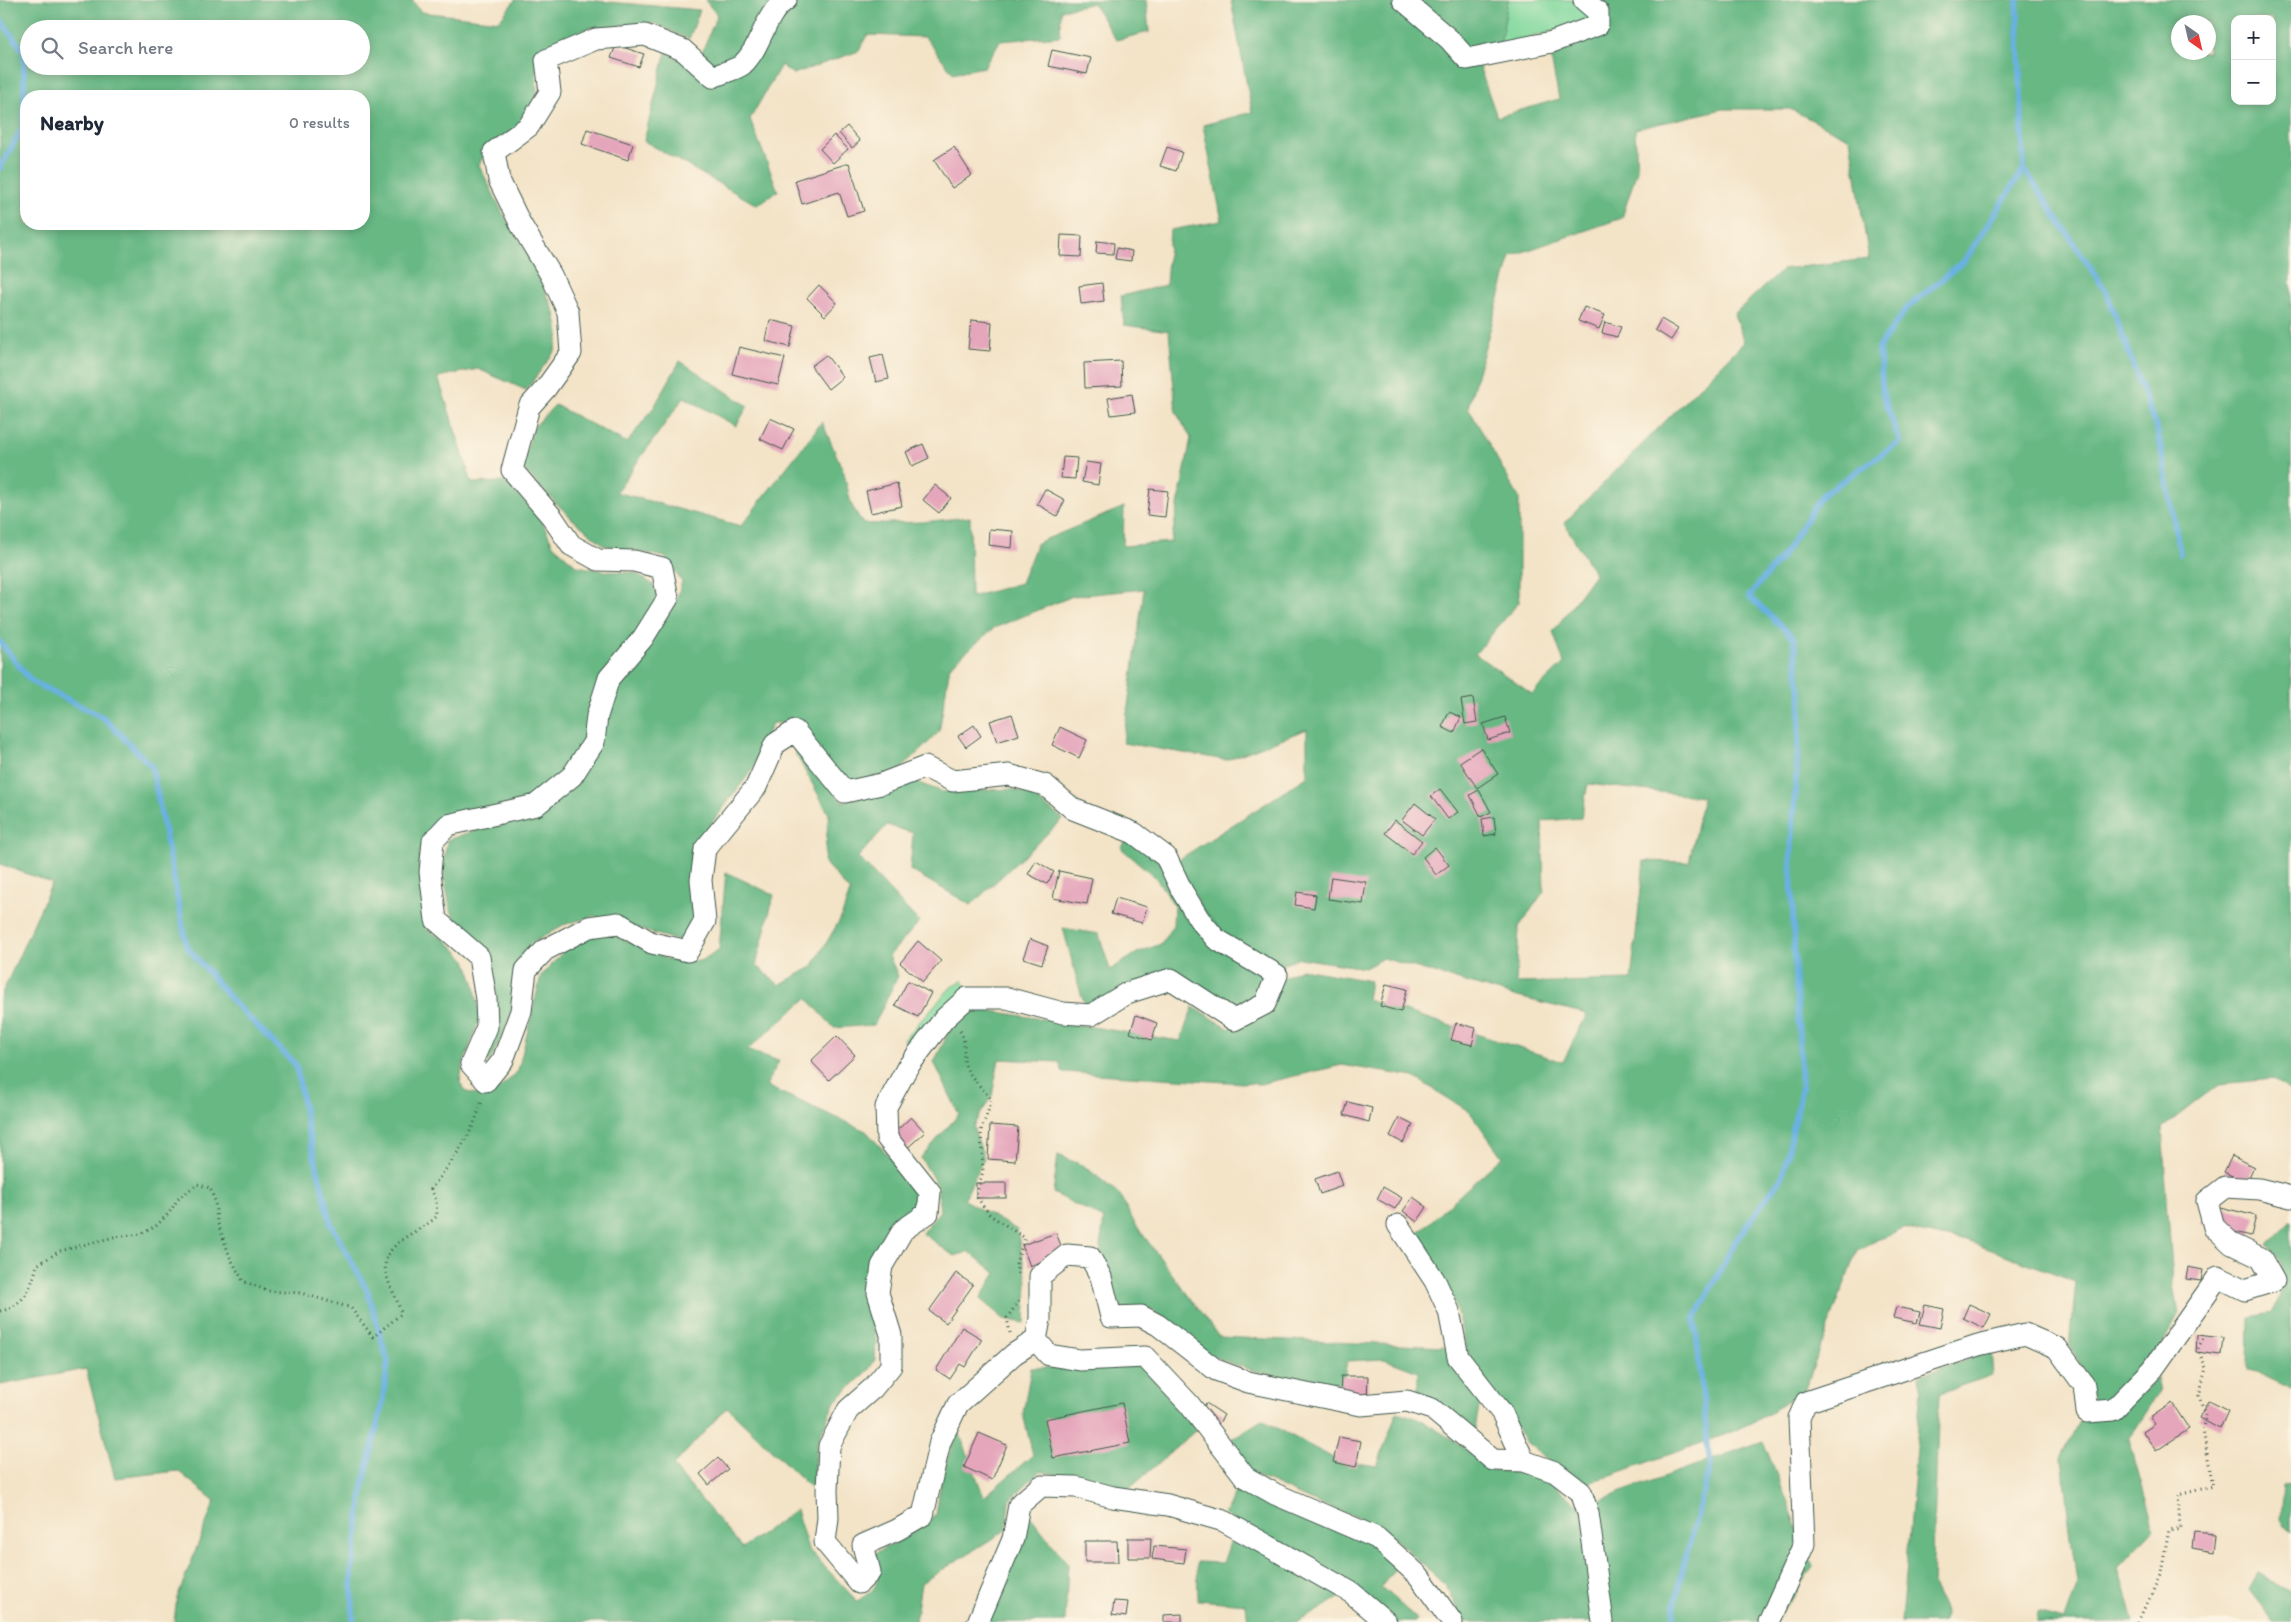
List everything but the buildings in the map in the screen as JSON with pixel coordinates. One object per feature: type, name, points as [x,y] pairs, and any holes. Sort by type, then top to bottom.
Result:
[{"type":"street","points":[[786,0],[776,6],[763,36],[742,65],[713,77],[683,50],[645,35],[596,40],[546,60],[550,92],[529,126],[494,152],[499,180],[521,225],[551,275],[568,312],[571,353],[546,388],[529,407],[512,470],[552,517],[571,545],[598,560],[634,562],[662,568],[668,598],[643,638],[609,678],[597,716],[594,742],[572,776],[536,805],[448,825],[434,841],[430,872],[436,920],[478,957],[486,999],[487,1027],[471,1064],[486,1081],[503,1060],[521,1011],[526,970],[545,950],[590,927],[618,923],[652,943],[688,951],[705,921],[701,880],[705,849],[756,787],[775,744],[794,731],[845,792],[881,784],[925,767],[953,781],[1009,775],[1045,785],[1073,809],[1134,833],[1166,857],[1182,891],[1199,919],[1216,939],[1277,975],[1266,1004],[1234,1020],[1171,979],[1127,993],[1091,1016],[1063,1013],[1007,998],[967,998],[944,1019],[907,1068],[886,1107],[888,1138],[930,1192],[928,1213],[903,1230],[882,1266],[878,1293],[891,1335],[891,1366],[873,1388],[848,1410],[828,1446],[826,1542],[859,1583],[870,1572],[864,1545],[897,1530],[923,1515],[940,1442],[958,1404],[1014,1354],[1036,1340],[1040,1319],[1040,1276],[1067,1255],[1090,1257],[1101,1277],[1111,1316],[1141,1316],[1158,1326],[1216,1370],[1248,1382],[1361,1406],[1406,1401],[1432,1409],[1493,1460],[1524,1461],[1555,1472],[1581,1492],[1588,1513],[1603,1622]]},
{"type":"street","points":[[1403,0],[1449,39],[1467,59],[1552,42],[1598,24],[1598,12],[1584,0]]},
{"type":"street","points":[[1769,1622],[1804,1544],[1799,1418],[1806,1402],[1978,1345],[2025,1334],[2056,1348],[2084,1385],[2087,1412],[2113,1410],[2153,1369],[2218,1277],[2245,1290],[2274,1281],[2262,1258],[2232,1244],[2214,1227],[2207,1201],[2225,1187],[2259,1189],[2291,1197]]},
{"type":"street","points":[[1398,1225],[1435,1281],[1449,1311],[1458,1356],[1502,1413],[1524,1461]]},
{"type":"street","points":[[1036,1340],[1050,1354],[1080,1360],[1145,1357],[1189,1404],[1246,1477],[1275,1494],[1377,1538],[1419,1576],[1452,1622]]},
{"type":"street","points":[[978,1622],[1013,1540],[1020,1505],[1041,1486],[1076,1488],[1113,1497],[1168,1505],[1224,1521],[1352,1593],[1386,1622]]},
{"type":"path","points":[[938,1027],[957,1027],[961,1032],[964,1037],[963,1053],[966,1068],[992,1100],[981,1131],[982,1171],[976,1196],[990,1215],[1025,1238],[1016,1263],[1019,1280]]},
{"type":"path","points":[[0,1311],[18,1304],[31,1288],[37,1266],[60,1251],[114,1238],[141,1234],[156,1226],[169,1213],[178,1199],[197,1184],[210,1188],[217,1221],[230,1257],[243,1280],[268,1291],[301,1293],[351,1308],[373,1337],[401,1314],[398,1300],[385,1273],[385,1261],[394,1246],[412,1231],[429,1225],[438,1216],[436,1200],[431,1189],[459,1152],[478,1119],[486,1081]]},
{"type":"path","points":[[1014,1354],[1007,1318],[1022,1297]]},
{"type":"path","points":[[2138,1622],[2162,1573],[2169,1530],[2180,1528],[2178,1494],[2213,1486],[2203,1430],[2206,1419],[2199,1396],[2206,1368],[2198,1349],[2206,1331]]},
{"type":"green space","points":[[0,0],[412,0],[421,12],[499,21],[515,0],[586,0],[700,10],[689,39],[654,23],[587,28],[536,58],[537,96],[522,124],[489,145],[479,165],[504,216],[530,257],[555,313],[559,334],[555,351],[526,390],[478,369],[438,377],[472,483],[505,482],[540,517],[553,545],[577,566],[605,571],[635,573],[654,585],[659,602],[584,747],[540,795],[435,826],[420,850],[419,867],[427,930],[446,940],[466,960],[474,982],[480,1017],[462,1068],[460,1083],[467,1092],[483,1096],[500,1088],[518,1071],[541,976],[563,952],[591,936],[610,933],[669,960],[700,961],[719,950],[726,872],[774,895],[756,965],[779,985],[812,967],[841,918],[850,892],[824,862],[829,814],[792,747],[800,746],[842,802],[913,781],[943,792],[1011,789],[1029,794],[1063,819],[971,905],[910,870],[913,833],[887,825],[858,857],[919,922],[889,956],[898,976],[874,1025],[834,1028],[807,998],[747,1050],[779,1061],[766,1086],[866,1131],[920,1190],[922,1202],[910,1216],[883,1236],[871,1258],[867,1276],[867,1291],[876,1342],[875,1359],[868,1371],[835,1401],[818,1440],[811,1488],[727,1407],[673,1466],[742,1548],[796,1510],[808,1549],[857,1601],[871,1591],[877,1582],[875,1553],[905,1538],[936,1515],[946,1462],[959,1432],[984,1497],[1033,1455],[1023,1414],[1031,1368],[1143,1366],[1196,1430],[1128,1490],[1040,1471],[1009,1501],[1006,1530],[921,1583],[915,1622],[174,1622],[177,1598],[215,1501],[178,1471],[115,1478],[86,1369],[0,1385],[0,998],[52,883],[0,864]]},
{"type":"green space","points":[[705,0],[772,0],[759,27],[736,60],[716,68],[702,52],[717,15]]},
{"type":"green space","points":[[799,0],[1146,0],[1149,32],[1116,40],[1093,3],[1061,10],[1060,36],[1000,41],[984,67],[953,73],[925,37],[867,35],[859,51],[793,74],[781,65],[750,119],[778,191],[757,205],[644,141],[666,52],[713,79],[784,9]]},
{"type":"green space","points":[[1231,0],[1389,0],[1479,66],[1497,117],[1559,99],[1549,48],[1603,32],[1611,10],[1602,0],[2291,0],[2291,1092],[2272,1079],[2219,1084],[2162,1128],[2173,1284],[2178,1315],[2156,1356],[2104,1407],[2095,1403],[2089,1382],[2070,1345],[2076,1281],[1967,1241],[1902,1228],[1857,1250],[1805,1389],[1761,1418],[1727,1434],[1586,1484],[1552,1463],[1526,1442],[1468,1354],[1453,1298],[1418,1233],[1502,1157],[1470,1112],[1414,1077],[1342,1065],[1260,1084],[1063,1072],[1059,1062],[999,1059],[992,1096],[973,1126],[984,1158],[964,1200],[1017,1230],[1027,1281],[1025,1323],[1004,1319],[980,1299],[996,1273],[969,1252],[954,1256],[922,1233],[940,1211],[937,1185],[921,1158],[959,1114],[934,1062],[952,1025],[979,1009],[1180,1041],[1193,1007],[1230,1029],[1286,976],[1302,969],[1370,981],[1367,999],[1563,1062],[1587,1014],[1514,996],[1383,958],[1365,968],[1300,958],[1275,967],[1216,932],[1175,862],[1307,777],[1307,729],[1226,760],[1123,743],[1144,589],[1073,596],[994,628],[950,666],[939,732],[899,771],[847,785],[796,723],[772,723],[752,770],[695,845],[694,885],[697,924],[683,942],[594,916],[563,925],[529,945],[519,967],[517,1001],[492,1057],[481,1068],[499,1020],[495,979],[485,949],[458,928],[450,907],[443,872],[447,840],[479,829],[522,820],[542,811],[606,713],[618,684],[674,607],[682,582],[665,557],[604,545],[571,518],[522,468],[533,428],[555,405],[627,443],[654,407],[680,361],[748,406],[736,426],[684,397],[616,492],[741,526],[822,422],[844,473],[851,504],[863,524],[922,522],[970,517],[971,597],[1021,583],[1037,543],[1124,507],[1123,546],[1171,542],[1191,438],[1176,412],[1169,331],[1124,325],[1121,296],[1166,285],[1170,230],[1222,221],[1203,125],[1252,112]],"holes":[[[1723,109],[1790,109],[1850,139],[1869,259],[1783,269],[1734,314],[1744,342],[1564,523],[1595,574],[1553,632],[1564,663],[1532,694],[1475,654],[1519,602],[1519,498],[1468,407],[1511,256],[1622,218],[1637,170],[1635,129]],[[1588,784],[1703,797],[1689,862],[1644,861],[1631,980],[1516,983],[1519,927],[1544,891],[1542,821],[1581,818]]]},
{"type":"green space","points":[[1418,0],[1508,0],[1500,46],[1467,52]]},
{"type":"green space","points":[[1508,0],[1571,0],[1591,12],[1590,21],[1500,46]]},
{"type":"green space","points":[[1130,836],[1159,861],[1269,982],[1261,1001],[1233,1013],[1168,972],[1087,1008],[1081,994],[1063,928],[1099,934],[1110,970],[1137,953],[1161,944],[1173,925],[1174,905],[1156,878],[1121,848]]},
{"type":"green space","points":[[963,980],[968,992],[911,1051],[904,1039],[951,987]]},
{"type":"green space","points":[[1058,1155],[1084,1166],[1119,1194],[1135,1224],[1219,1337],[1446,1347],[1480,1402],[1474,1433],[1418,1393],[1418,1372],[1384,1359],[1347,1361],[1343,1383],[1296,1380],[1255,1371],[1213,1357],[1151,1309],[1116,1308],[1100,1247],[1104,1219],[1053,1193]]},
{"type":"green space","points":[[2291,1220],[2291,1389],[2248,1369],[2249,1317],[2273,1313],[2280,1291],[2281,1264],[2267,1244]]},
{"type":"green space","points":[[1991,1351],[1993,1375],[1939,1393],[1932,1585],[1945,1613],[1944,1622],[1901,1622],[1921,1391],[1918,1376]]},
{"type":"green space","points":[[2157,1378],[2160,1391],[2129,1439],[2154,1529],[2118,1568],[2133,1622],[2037,1622],[2038,1613],[2064,1620],[2077,1583],[2061,1458],[2080,1419],[2115,1418]]},
{"type":"green space","points":[[1397,1412],[1419,1419],[1455,1441],[1491,1470],[1526,1474],[1555,1485],[1580,1507],[1763,1441],[1813,1566],[1775,1622],[1465,1622],[1446,1586],[1382,1527],[1308,1499],[1248,1472],[1231,1439],[1262,1420],[1337,1460],[1377,1466]]},
{"type":"green space","points":[[1239,1483],[1375,1546],[1395,1569],[1381,1587],[1417,1619],[1415,1622],[1392,1622],[1225,1515]]},
{"type":"green space","points":[[2291,1484],[2291,1532],[2280,1519],[2283,1485]]},
{"type":"green space","points":[[1024,1508],[1068,1564],[1065,1622],[985,1622]]},
{"type":"green space","points":[[1233,1534],[1344,1595],[1298,1622],[1248,1622],[1246,1604],[1198,1600],[1197,1562],[1223,1563]]},
{"type":"green space","points":[[2258,1574],[2291,1592],[2291,1622],[2274,1622],[2249,1590]]},
{"type":"waterway","points":[[2017,0],[2024,169],[2106,291],[2158,433],[2180,553]]},
{"type":"waterway","points":[[0,19],[20,46]]},
{"type":"waterway","points":[[24,75],[24,90]]},
{"type":"waterway","points":[[0,168],[20,132]]},
{"type":"waterway","points":[[1672,1622],[1680,1579],[1710,1467],[1695,1319],[1735,1242],[1783,1175],[1802,1087],[1795,973],[1791,856],[1801,702],[1794,638],[1749,596],[1784,554],[1822,495],[1900,442],[1883,395],[1879,347],[1907,308],[1965,260],[2024,169]]},
{"type":"waterway","points":[[0,642],[31,681],[104,718],[152,767],[187,947],[236,1005],[296,1065],[308,1130],[331,1224],[367,1290],[388,1362],[382,1405],[363,1487],[352,1574],[353,1622]]}]
